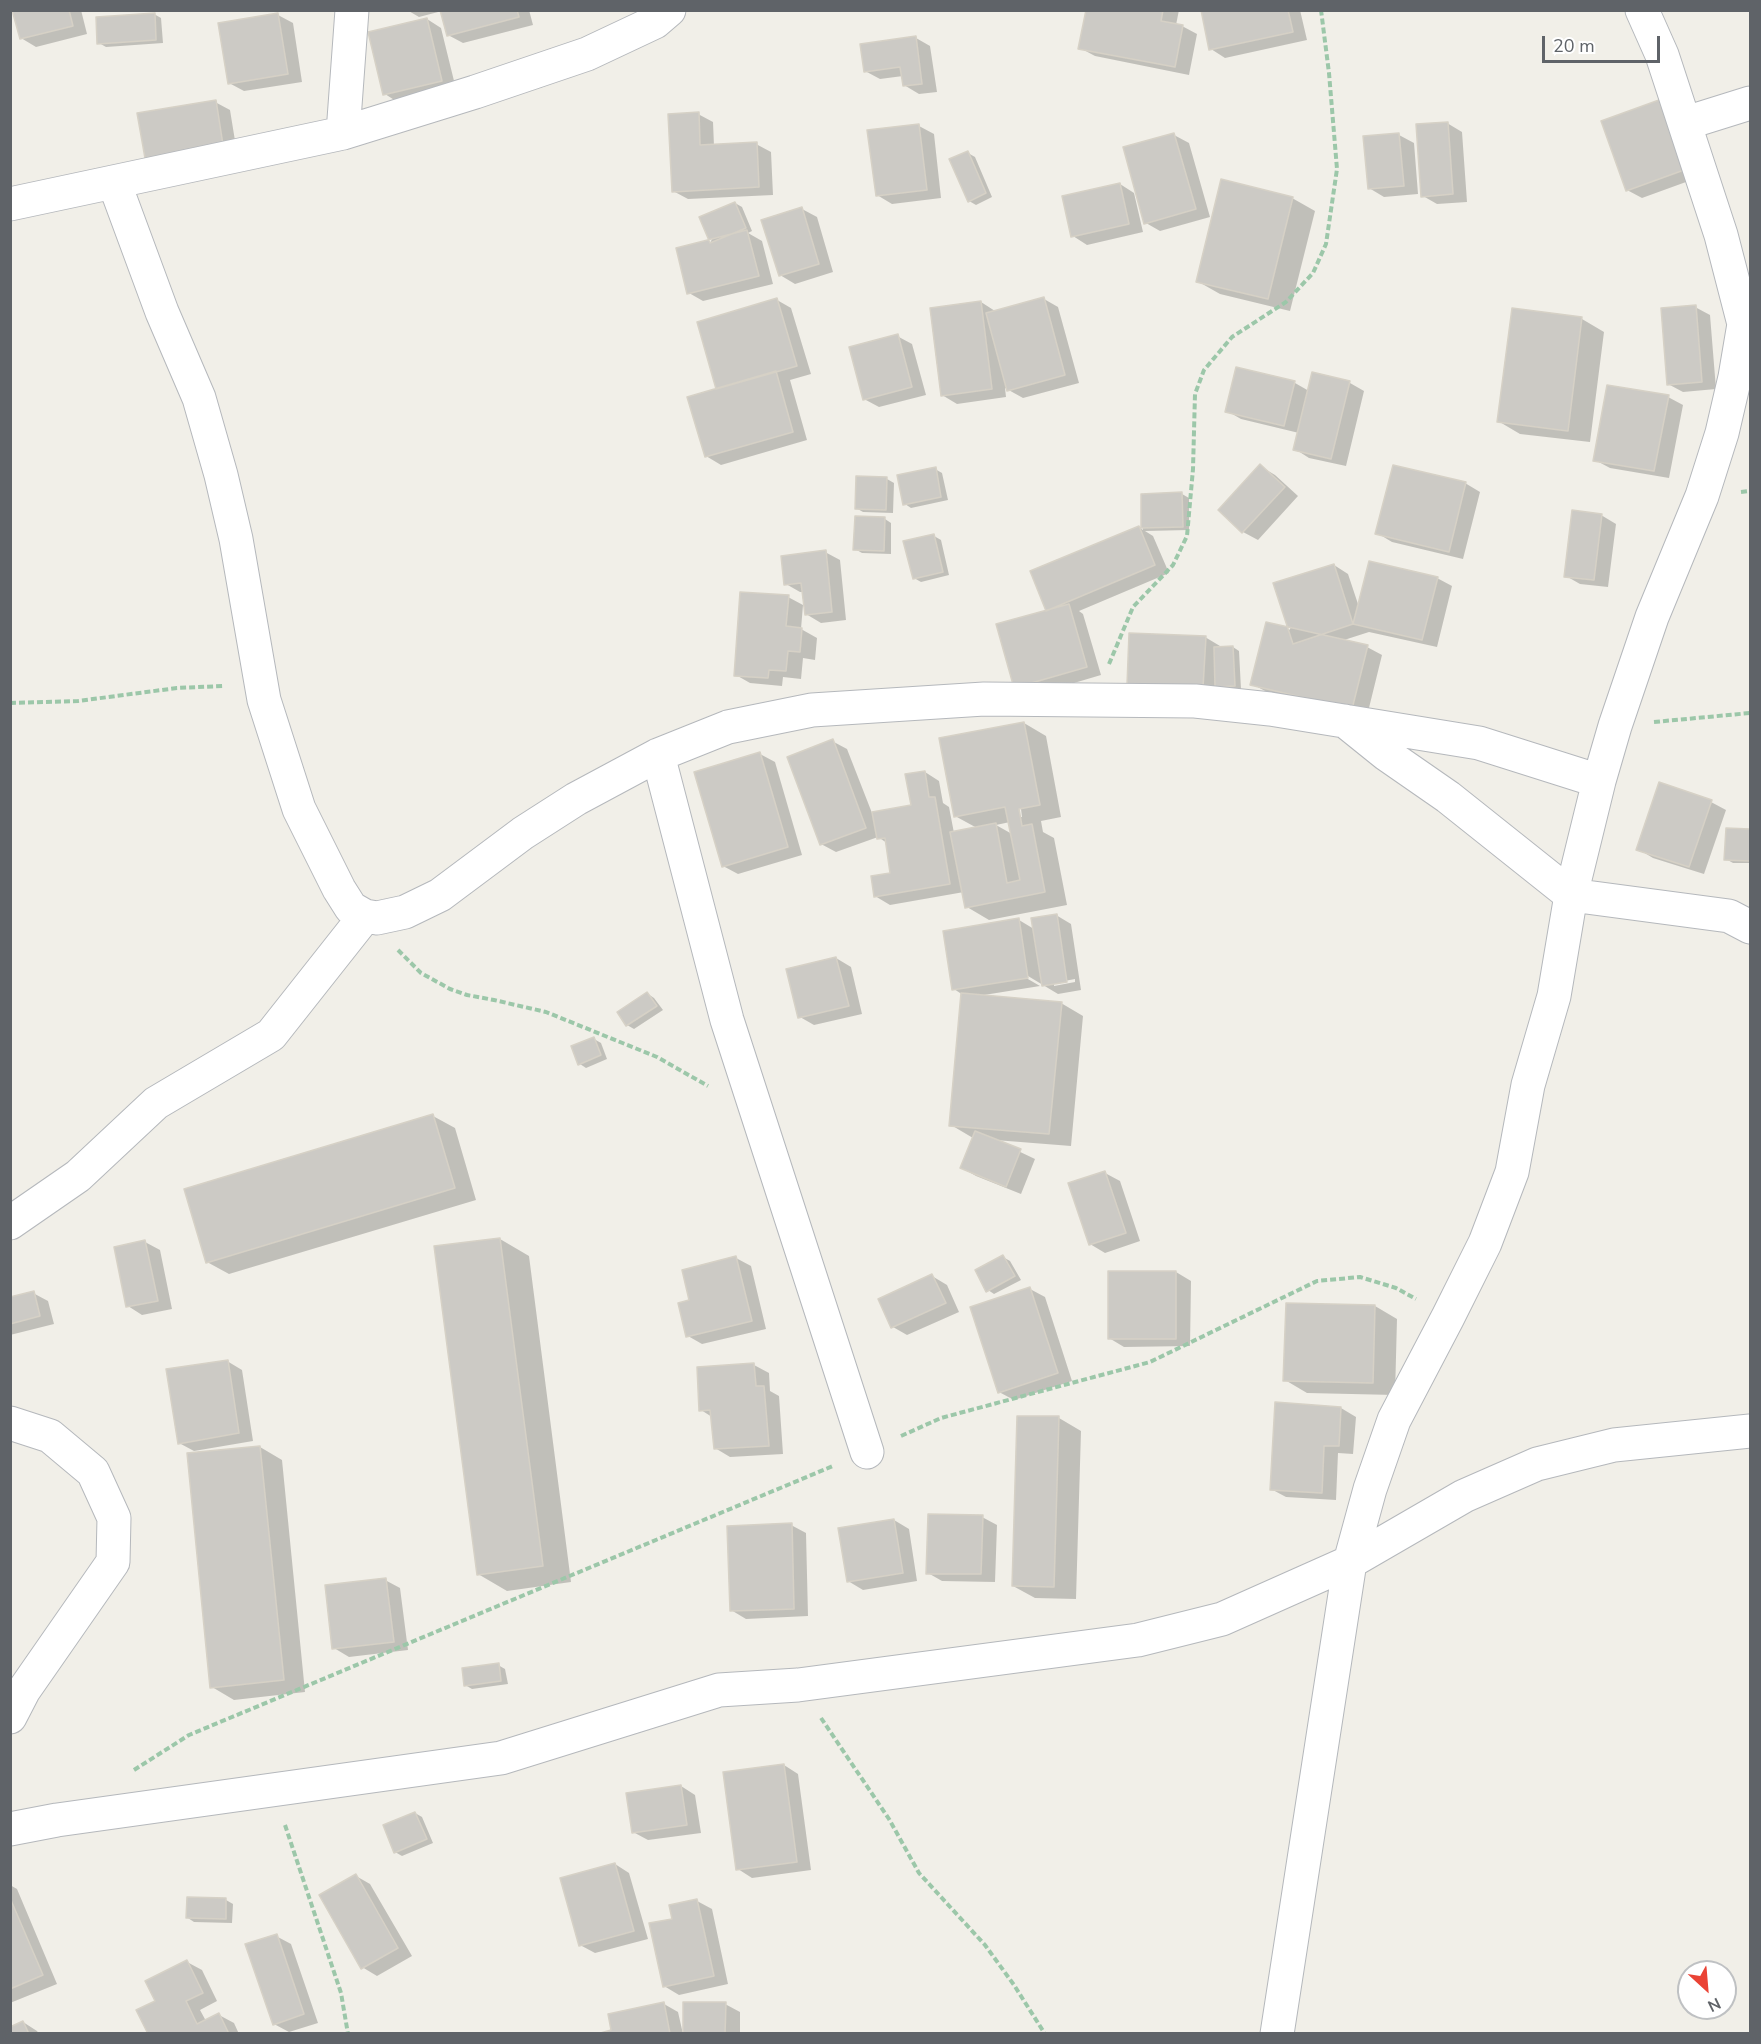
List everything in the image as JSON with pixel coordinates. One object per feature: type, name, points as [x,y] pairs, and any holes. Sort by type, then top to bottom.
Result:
[{"type":"street","points":[[343,133],[352,10]]},
{"type":"street","points":[[10,204],[343,133],[587,54],[655,22],[669,10]]},
{"type":"street","points":[[1277,2034],[1350,1562],[1370,1489],[1394,1420],[1485,1243],[1512,1172],[1528,1085],[1554,996],[1570,895],[1599,781],[1652,617],[1702,496],[1722,434],[1735,377],[1744,324],[1721,235],[1686,123],[1662,55],[1642,10]]},
{"type":"street","points":[[1686,123],[1750,103]]},
{"type":"street","points":[[114,182],[162,312],[198,398],[218,464],[236,539],[264,700],[299,810],[351,908],[371,917],[405,912],[440,895],[523,832],[658,755],[728,727],[812,710],[984,699],[1195,701],[1342,719],[1479,742],[1599,781]]},
{"type":"street","points":[[1342,719],[1386,754],[1448,797],[1570,895],[1729,916],[1750,927]]},
{"type":"street","points":[[658,755],[727,1020],[867,1452]]},
{"type":"street","points":[[10,1223],[78,1176],[156,1103],[271,1035],[371,917]]},
{"type":"street","points":[[10,1423],[50,1436],[93,1472],[114,1518],[113,1562],[24,1690],[10,1717]]},
{"type":"street","points":[[10,1829],[501,1758],[719,1690],[798,1685],[1138,1640],[1222,1619],[1350,1562],[1464,1496],[1537,1464],[1614,1445],[1750,1431]]},
{"type":"path","points":[[1096,699],[1133,606],[1173,565],[1187,536],[1193,469],[1195,394],[1204,370],[1232,337],[1286,302],[1313,273],[1326,244],[1336,170],[1329,73],[1321,10]]},
{"type":"path","points":[[10,703],[78,701],[177,688],[233,686],[264,700]]},
{"type":"path","points":[[1615,726],[1750,713]]},
{"type":"path","points":[[371,917],[399,953],[421,973],[450,989],[467,996],[546,1011],[657,1057],[758,1116]]},
{"type":"path","points":[[133,1772],[189,1735],[867,1452],[941,1418],[1150,1362],[1317,1281],[1360,1277],[1396,1288],[1448,1317]]},
{"type":"path","points":[[798,1685],[889,1819],[920,1873],[985,1945],[1045,2034]]},
{"type":"path","points":[[273,1791],[325,1941],[341,1993],[348,2034]]},
{"type":"building","points":[[12,10],[69,10],[73,26],[20,39]]},
{"type":"building","points":[[440,10],[517,10],[519,17],[447,36]]},
{"type":"building","points":[[1086,10],[1163,10],[1161,21],[1183,25],[1175,67],[1078,49]]},
{"type":"building","points":[[1201,10],[1288,10],[1293,32],[1209,50]]},
{"type":"building","points":[[155,13],[156,40],[97,44],[96,17]]},
{"type":"building","points":[[278,13],[288,74],[228,84],[218,23]]},
{"type":"building","points":[[427,18],[442,81],[383,95],[368,32]]},
{"type":"building","points":[[916,36],[922,84],[903,86],[900,67],[864,72],[860,44]]},
{"type":"building","points":[[216,100],[223,145],[145,158],[137,113]]},
{"type":"building","points":[[1659,100],[1684,170],[1626,191],[1601,121]]},
{"type":"building","points":[[699,112],[700,145],[757,142],[759,187],[672,192],[668,114]]},
{"type":"building","points":[[1448,122],[1453,194],[1421,197],[1416,124]]},
{"type":"building","points":[[919,124],[927,190],[876,196],[867,130]]},
{"type":"building","points":[[1174,133],[1196,209],[1144,224],[1123,147]]},
{"type":"building","points":[[1399,133],[1404,186],[1368,189],[1363,136]]},
{"type":"building","points":[[968,151],[986,193],[968,202],[949,159]]},
{"type":"building","points":[[1221,179],[1293,197],[1268,299],[1196,282]]},
{"type":"building","points":[[1120,183],[1129,224],[1071,237],[1062,196]]},
{"type":"building","points":[[735,202],[746,228],[710,243],[699,217]]},
{"type":"building","points":[[802,207],[819,264],[779,276],[761,220]]},
{"type":"building","points":[[747,230],[759,276],[687,294],[676,248]]},
{"type":"building","points":[[1044,297],[1065,375],[1007,391],[986,313]]},
{"type":"building","points":[[777,298],[797,366],[716,389],[697,322]]},
{"type":"building","points":[[981,301],[992,389],[941,396],[930,308]]},
{"type":"building","points":[[1696,305],[1702,382],[1667,385],[1661,308]]},
{"type":"building","points":[[1512,308],[1582,317],[1568,431],[1497,422]]},
{"type":"building","points":[[898,334],[912,387],[863,400],[849,347]]},
{"type":"building","points":[[1236,367],[1295,381],[1284,426],[1225,412]]},
{"type":"building","points":[[776,371],[793,432],[705,457],[687,397]]},
{"type":"building","points":[[1312,372],[1350,381],[1331,459],[1293,450]]},
{"type":"building","points":[[1607,385],[1669,395],[1654,471],[1593,461]]},
{"type":"building","points":[[1260,464],[1285,487],[1242,533],[1218,510]]},
{"type":"building","points":[[1393,465],[1466,482],[1449,552],[1375,534]]},
{"type":"building","points":[[936,467],[941,497],[903,505],[897,475]]},
{"type":"building","points":[[856,476],[887,477],[886,510],[855,509]]},
{"type":"building","points":[[1182,492],[1183,527],[1141,528],[1141,494]]},
{"type":"building","points":[[1572,510],[1602,514],[1594,580],[1564,577]]},
{"type":"building","points":[[855,516],[885,517],[884,551],[853,550]]},
{"type":"building","points":[[1139,526],[1155,565],[1046,611],[1030,571]]},
{"type":"building","points":[[934,534],[943,572],[913,579],[903,541]]},
{"type":"building","points":[[826,550],[832,612],[805,615],[801,583],[784,585],[781,556]]},
{"type":"building","points":[[1369,561],[1438,577],[1422,640],[1353,624]]},
{"type":"building","points":[[1334,564],[1353,624],[1293,644],[1273,583]]},
{"type":"building","points":[[740,592],[789,595],[786,626],[802,628],[800,652],[788,651],[786,671],[769,670],[768,678],[734,676]]},
{"type":"building","points":[[1069,604],[1087,667],[1014,688],[996,624]]},
{"type":"building","points":[[1266,622],[1368,645],[1352,709],[1250,685]]},
{"type":"building","points":[[1129,633],[1206,636],[1203,687],[1127,685]]},
{"type":"building","points":[[1233,646],[1235,686],[1215,687],[1214,647]]},
{"type":"building","points":[[1024,722],[1040,805],[1019,809],[1022,826],[1032,824],[1045,892],[965,908],[950,832],[996,823],[1007,883],[1020,880],[1005,807],[954,817],[939,738]]},
{"type":"building","points":[[833,739],[866,828],[820,845],[787,757]]},
{"type":"building","points":[[760,752],[788,847],[722,867],[694,772]]},
{"type":"building","points":[[925,771],[929,797],[935,797],[950,884],[874,897],[871,876],[890,873],[885,838],[877,839],[872,812],[911,805],[905,774]]},
{"type":"building","points":[[1659,782],[1712,800],[1689,867],[1636,850]]},
{"type":"building","points":[[1726,828],[1750,829],[1750,861],[1724,860]]},
{"type":"building","points":[[1057,914],[1067,982],[1042,986],[1031,918]]},
{"type":"building","points":[[1019,918],[1028,978],[952,990],[943,931]]},
{"type":"building","points":[[836,957],[849,1006],[798,1018],[786,969]]},
{"type":"building","points":[[647,992],[657,1006],[626,1026],[617,1012]]},
{"type":"building","points":[[961,993],[1062,1002],[1049,1134],[949,1126]]},
{"type":"building","points":[[594,1037],[601,1055],[578,1065],[571,1046]]},
{"type":"building","points":[[433,1114],[455,1188],[206,1263],[184,1189]]},
{"type":"building","points":[[975,1131],[1021,1149],[1006,1187],[960,1168]]},
{"type":"building","points":[[1105,1171],[1126,1233],[1089,1245],[1068,1183]]},
{"type":"building","points":[[500,1238],[543,1566],[477,1575],[434,1246]]},
{"type":"building","points":[[145,1240],[158,1301],[126,1307],[114,1247]]},
{"type":"building","points":[[1003,1255],[1015,1276],[986,1292],[975,1270]]},
{"type":"building","points":[[736,1256],[752,1321],[686,1337],[678,1303],[689,1300],[682,1270]]},
{"type":"building","points":[[1108,1271],[1176,1271],[1176,1339],[1108,1339]]},
{"type":"building","points":[[932,1274],[946,1303],[891,1328],[878,1299]]},
{"type":"building","points":[[1030,1287],[1058,1373],[998,1393],[970,1307]]},
{"type":"building","points":[[34,1291],[40,1316],[10,1324],[10,1297]]},
{"type":"building","points":[[1286,1303],[1375,1305],[1373,1383],[1283,1381]]},
{"type":"building","points":[[228,1360],[239,1433],[178,1444],[166,1369]]},
{"type":"building","points":[[754,1363],[756,1386],[764,1386],[769,1446],[714,1449],[710,1410],[699,1411],[697,1367]]},
{"type":"building","points":[[1275,1402],[1341,1407],[1339,1446],[1324,1446],[1322,1493],[1270,1490]]},
{"type":"building","points":[[1017,1416],[1059,1416],[1054,1587],[1012,1586]]},
{"type":"building","points":[[260,1446],[284,1680],[210,1688],[187,1453]]},
{"type":"building","points":[[928,1514],[983,1515],[981,1574],[926,1574]]},
{"type":"building","points":[[894,1519],[903,1573],[847,1582],[838,1528]]},
{"type":"building","points":[[792,1523],[794,1609],[730,1611],[727,1526]]},
{"type":"building","points":[[386,1578],[394,1642],[332,1649],[325,1585]]},
{"type":"building","points":[[499,1663],[501,1681],[464,1686],[462,1668]]},
{"type":"building","points":[[784,1764],[797,1862],[736,1870],[723,1772]]},
{"type":"building","points":[[681,1785],[687,1825],[632,1833],[626,1793]]},
{"type":"building","points":[[415,1812],[427,1839],[394,1853],[383,1825]]},
{"type":"building","points":[[615,1863],[634,1931],[579,1946],[560,1878]]},
{"type":"building","points":[[356,1874],[398,1948],[361,1969],[319,1895]]},
{"type":"building","points":[[187,1897],[226,1898],[226,1919],[186,1918]]},
{"type":"building","points":[[10,1898],[43,1975],[10,1989]]},
{"type":"building","points":[[697,1899],[714,1976],[663,1987],[649,1923],[672,1919],[669,1905]]},
{"type":"building","points":[[277,1934],[304,2014],[273,2025],[245,1944]]},
{"type":"building","points":[[187,1960],[203,1993],[186,2001],[197,2024],[219,2013],[229,2034],[148,2034],[136,2010],[155,2001],[145,1981]]},
{"type":"building","points":[[664,2002],[670,2034],[597,2034],[611,2030],[608,2014]]},
{"type":"building","points":[[683,2002],[726,2002],[725,2034],[683,2034]]},
{"type":"building","points":[[23,2021],[29,2034],[10,2034],[10,2027]]}]
